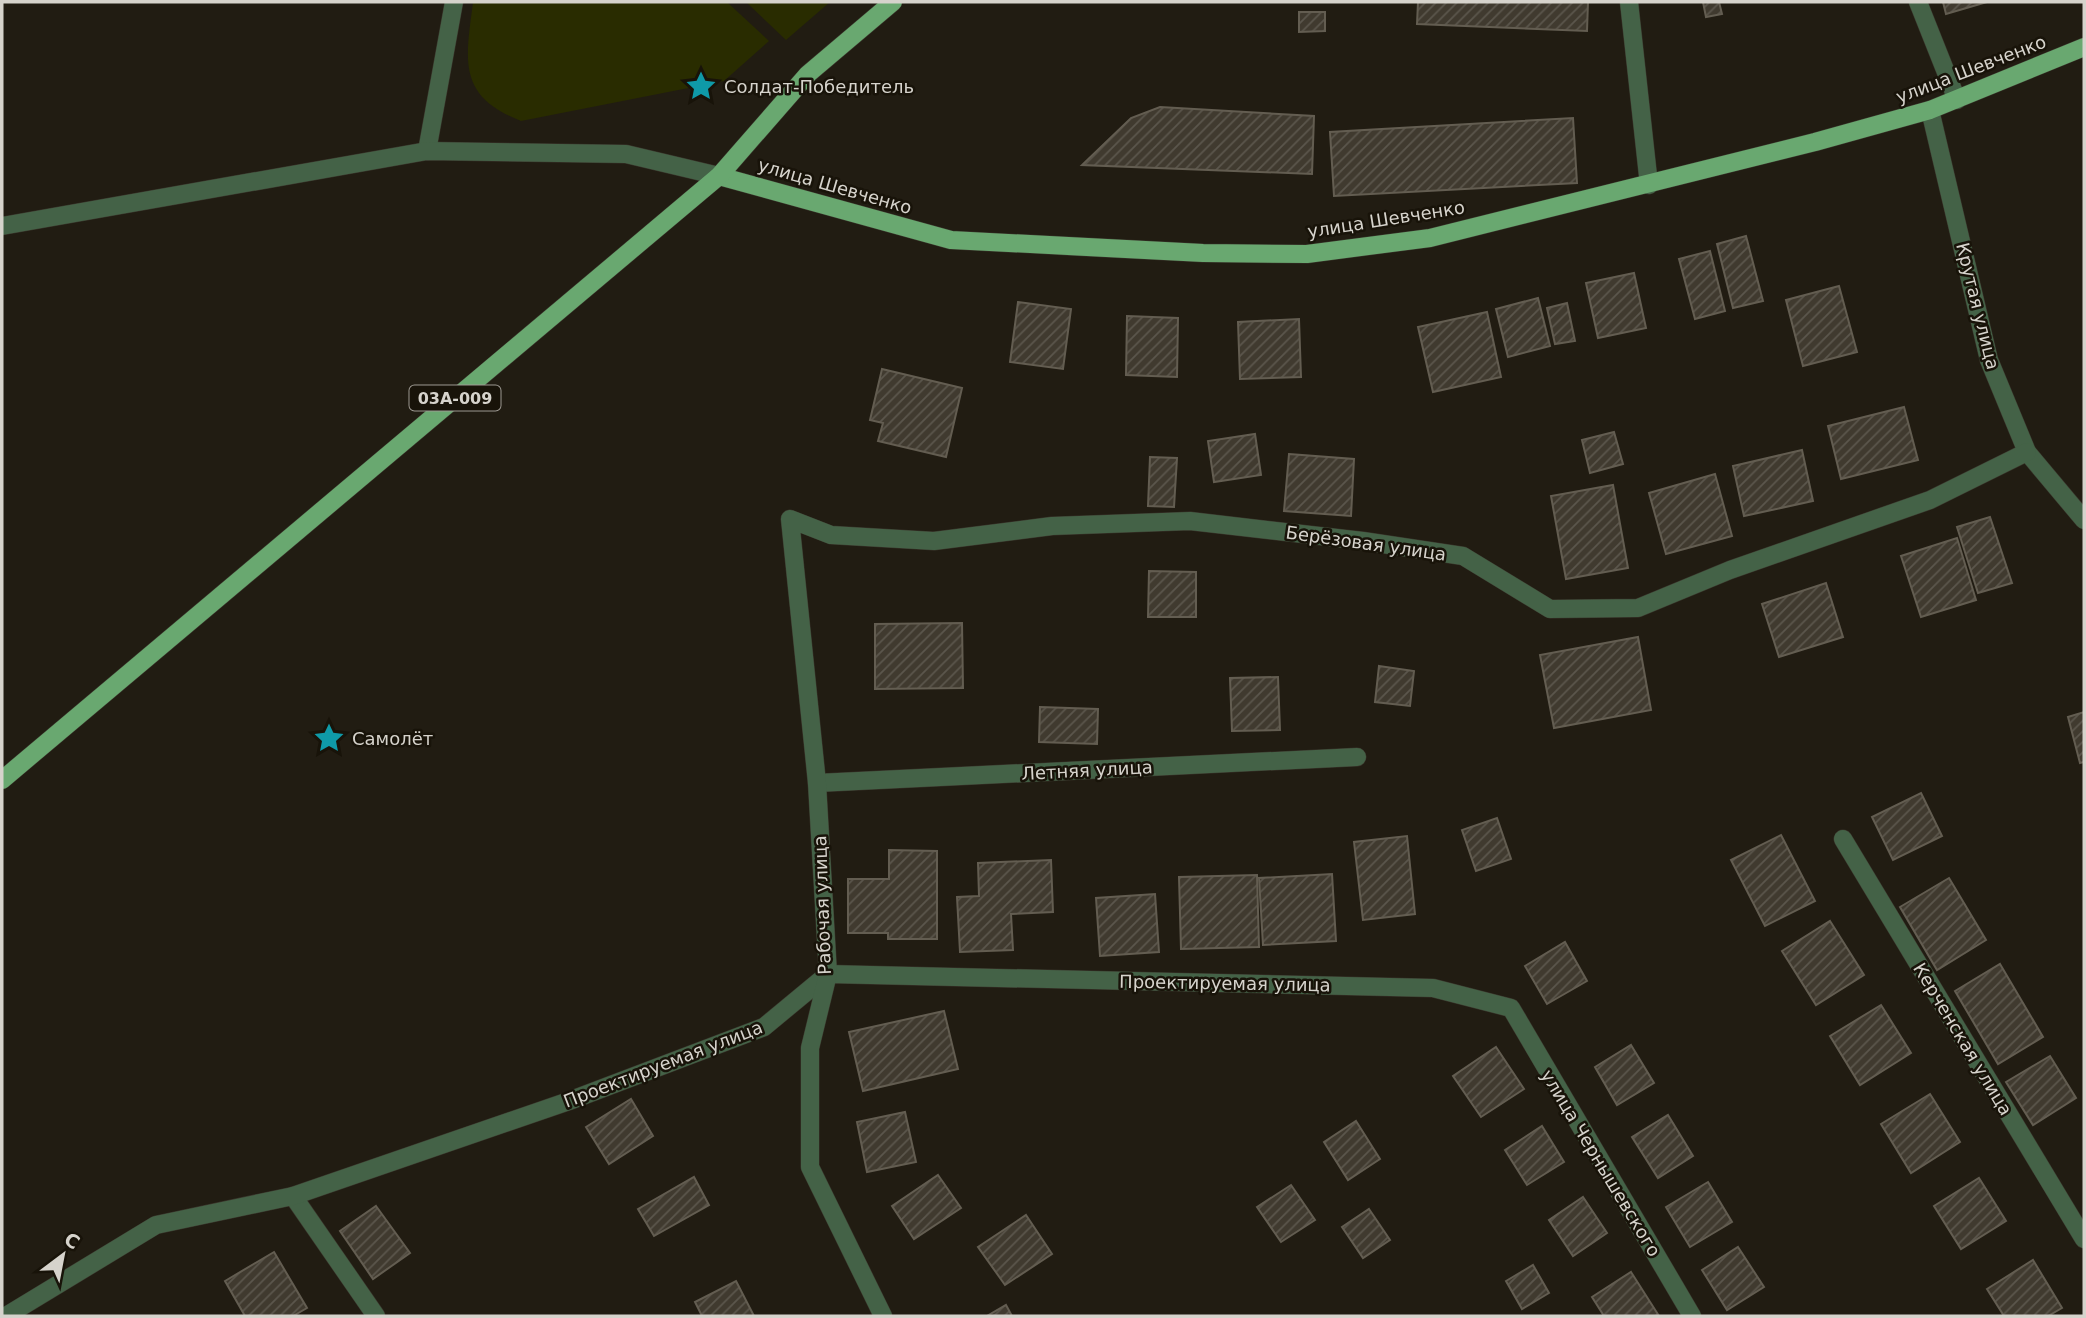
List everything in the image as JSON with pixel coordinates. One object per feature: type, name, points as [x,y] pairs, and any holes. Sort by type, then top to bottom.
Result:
[{"type":"main road","name":"03А-009","points":[[2,780],[719,176],[808,74],[893,2]]},
{"type":"main road","name":"улица Шевченко","points":[[719,176],[951,240],[1307,254],[1430,237],[1648,185],[1930,110],[2084,47]]},
{"type":"street","points":[[427,151],[454,2]]},
{"type":"street","points":[[1629,2],[1648,185]]},
{"type":"street","points":[[1919,2],[1957,100]]},
{"type":"street","name":"Крутая улица","points":[[1930,110],[1989,360],[2027,452],[2084,520]]},
{"type":"street","points":[[2,226],[427,151],[626,154],[719,176]]},
{"type":"street","name":"Берёзовая улица","points":[[790,519],[831,536],[934,541],[1052,526],[1191,521],[1363,541],[1462,556],[1550,609],[1637,608],[1730,570],[1930,500],[2027,452]]},
{"type":"street","name":"Рабочая улица","points":[[790,519],[817,783],[828,974],[810,1048],[810,1167],[883,1316]]},
{"type":"street","name":"Летняя улица","points":[[817,783],[1357,757]]},
{"type":"street","name":"Керченская улица","points":[[1843,839],[2084,1239]]},
{"type":"street","name":"Проектируемая улица","points":[[6,1316],[156,1225],[293,1196],[569,1101],[764,1027],[828,974],[1433,988],[1511,1008]]},
{"type":"street","name":"улица Чернышевского","points":[[1511,1008],[1692,1316]]},
{"type":"street","points":[[293,1196],[376,1316]]},
{"type":"green space","points":[[473,2],[727,2],[769,41],[724,81],[521,121],[485,100],[475,87],[468,58]]},
{"type":"green space","points":[[746,2],[830,2],[786,40]]},
{"type":"building","points":[[1418,2],[1588,2],[1587,31],[1417,24]]},
{"type":"building","points":[[1703,2],[1719,2],[1722,14],[1706,17]]},
{"type":"building","points":[[1943,2],[1987,2],[1946,14]]},
{"type":"building","points":[[1299,12],[1325,12],[1325,31],[1299,32]]},
{"type":"building","points":[[1160,107],[1314,116],[1312,174],[1082,165],[1131,118]]},
{"type":"building","points":[[1573,118],[1577,183],[1334,196],[1330,132]]},
{"type":"building","points":[[1746,236],[1763,301],[1733,308],[1717,244]]},
{"type":"building","points":[[1710,251],[1725,311],[1695,319],[1679,259]]},
{"type":"building","points":[[1634,273],[1646,328],[1598,338],[1586,283]]},
{"type":"building","points":[[1839,286],[1857,352],[1803,366],[1786,300]]},
{"type":"building","points":[[1538,298],[1550,346],[1508,357],[1496,309]]},
{"type":"building","points":[[1018,302],[1071,309],[1063,369],[1010,362]]},
{"type":"building","points":[[1567,303],[1575,341],[1555,344],[1547,308]]},
{"type":"building","points":[[1487,312],[1501,377],[1433,392],[1418,327]]},
{"type":"building","points":[[1127,316],[1178,318],[1177,377],[1126,375]]},
{"type":"building","points":[[1299,319],[1301,377],[1240,379],[1238,322]]},
{"type":"building","points":[[882,369],[962,388],[946,457],[878,441],[883,423],[870,420]]},
{"type":"building","points":[[1904,407],[1918,460],[1841,479],[1828,426]]},
{"type":"building","points":[[1614,432],[1623,464],[1590,473],[1582,440]]},
{"type":"building","points":[[1255,434],[1261,475],[1214,482],[1208,441]]},
{"type":"building","points":[[1802,450],[1813,501],[1744,516],[1733,466]]},
{"type":"building","points":[[1289,454],[1354,459],[1351,516],[1284,511]]},
{"type":"building","points":[[1150,457],[1177,458],[1174,507],[1148,506]]},
{"type":"building","points":[[1715,474],[1732,536],[1666,554],[1649,493]]},
{"type":"building","points":[[1613,485],[1628,568],[1566,579],[1551,496]]},
{"type":"building","points":[[1990,517],[2012,583],[1978,593],[1957,527]]},
{"type":"building","points":[[1957,538],[1976,600],[1921,617],[1901,556]]},
{"type":"building","points":[[1149,571],[1196,572],[1196,617],[1148,617]]},
{"type":"building","points":[[1826,583],[1843,637],[1779,657],[1762,604]]},
{"type":"building","points":[[962,623],[963,688],[875,689],[875,624]]},
{"type":"building","points":[[1638,637],[1651,710],[1554,728],[1540,655]]},
{"type":"building","points":[[1379,666],[1414,671],[1410,706],[1375,702]]},
{"type":"building","points":[[1278,677],[1280,730],[1232,731],[1230,678]]},
{"type":"building","points":[[1040,707],[1098,709],[1097,744],[1039,742]]},
{"type":"building","points":[[2084,712],[2084,762],[2080,763],[2068,717]]},
{"type":"building","points":[[1921,793],[1942,836],[1893,860],[1872,817]]},
{"type":"building","points":[[1497,818],[1511,859],[1476,871],[1462,830]]},
{"type":"building","points":[[1781,835],[1815,901],[1765,926],[1731,860]]},
{"type":"building","points":[[1407,836],[1415,914],[1363,920],[1354,842]]},
{"type":"building","points":[[889,850],[937,851],[937,939],[888,939],[888,933],[848,933],[848,879],[889,879]]},
{"type":"building","points":[[1051,860],[1053,912],[1011,914],[1013,950],[960,952],[957,897],[979,896],[978,863]]},
{"type":"building","points":[[1332,874],[1336,941],[1263,945],[1259,878]]},
{"type":"building","points":[[1257,875],[1259,947],[1181,949],[1179,877]]},
{"type":"building","points":[[1949,878],[1986,940],[1937,970],[1900,907]]},
{"type":"building","points":[[1155,894],[1159,952],[1100,956],[1096,898]]},
{"type":"building","points":[[1830,921],[1864,975],[1816,1005],[1782,951]]},
{"type":"building","points":[[1565,942],[1587,981],[1547,1004],[1525,966]]},
{"type":"building","points":[[2000,964],[2043,1037],[1998,1064],[1955,991]]},
{"type":"building","points":[[1881,1005],[1911,1053],[1860,1085],[1830,1036]]},
{"type":"building","points":[[944,1011],[958,1069],[863,1091],[849,1032]]},
{"type":"building","points":[[1631,1045],[1654,1083],[1617,1105],[1595,1067]]},
{"type":"building","points":[[1496,1047],[1524,1089],[1481,1117],[1453,1076]]},
{"type":"building","points":[[2050,1056],[2076,1098],[2033,1125],[2006,1082]]},
{"type":"building","points":[[1930,1094],[1960,1142],[1911,1173],[1881,1124]]},
{"type":"building","points":[[631,1099],[653,1136],[609,1164],[586,1127]]},
{"type":"building","points":[[905,1112],[916,1162],[867,1172],[857,1122]]},
{"type":"building","points":[[1668,1115],[1693,1156],[1658,1178],[1632,1137]]},
{"type":"building","points":[[1356,1121],[1380,1159],[1348,1180],[1324,1142]]},
{"type":"building","points":[[1542,1126],[1564,1162],[1527,1185],[1505,1150]]},
{"type":"building","points":[[938,1175],[961,1208],[914,1239],[892,1206]]},
{"type":"building","points":[[694,1177],[709,1205],[654,1236],[638,1209]]},
{"type":"building","points":[[1979,1178],[2006,1221],[1961,1249],[1934,1206]]},
{"type":"building","points":[[1708,1182],[1732,1222],[1690,1247],[1666,1207]]},
{"type":"building","points":[[1291,1185],[1315,1220],[1281,1242],[1257,1207]]},
{"type":"building","points":[[1583,1197],[1607,1233],[1573,1256],[1549,1220]]},
{"type":"building","points":[[376,1206],[410,1253],[373,1279],[340,1231]]},
{"type":"building","points":[[1369,1209],[1390,1240],[1363,1258],[1342,1227]]},
{"type":"building","points":[[1026,1215],[1052,1254],[1005,1285],[978,1247]]},
{"type":"building","points":[[1738,1247],[1764,1287],[1727,1310],[1702,1270]]},
{"type":"building","points":[[274,1252],[307,1308],[293,1316],[245,1316],[225,1281]]},
{"type":"building","points":[[2033,1260],[2062,1308],[2048,1316],[2004,1316],[1987,1289]]},
{"type":"building","points":[[1533,1265],[1549,1293],[1522,1309],[1506,1281]]},
{"type":"building","points":[[1631,1272],[1659,1316],[1604,1316],[1592,1297]]},
{"type":"building","points":[[736,1281],[754,1316],[702,1316],[695,1302]]},
{"type":"building","points":[[1006,1305],[1012,1316],[987,1316]]},
{"type":"place","name":"Солдат-Победитель","points":[[701,86]]},
{"type":"place","name":"Самолёт","points":[[329,738]]}]
